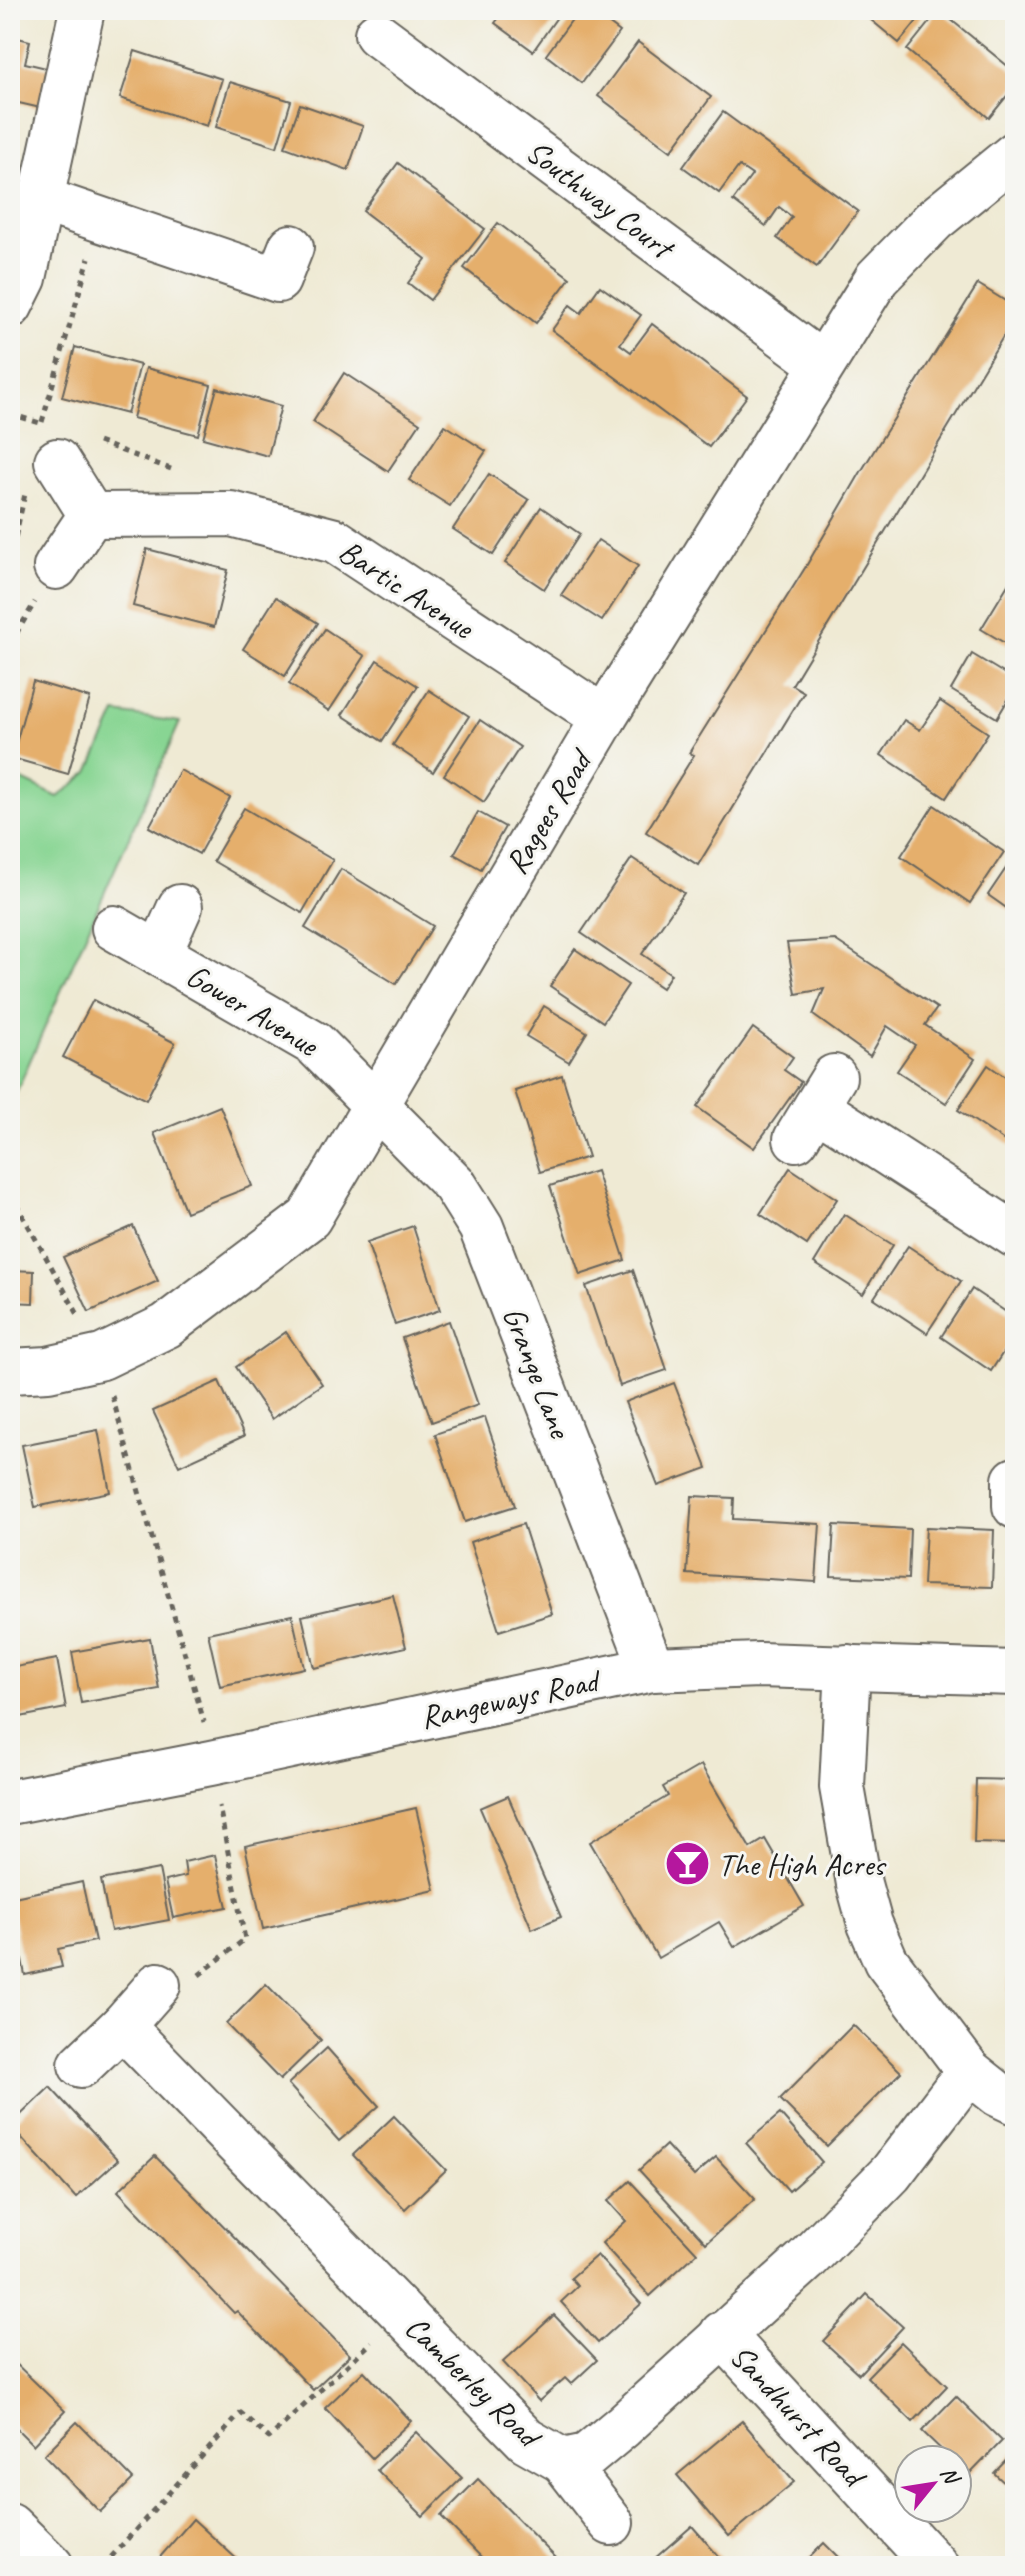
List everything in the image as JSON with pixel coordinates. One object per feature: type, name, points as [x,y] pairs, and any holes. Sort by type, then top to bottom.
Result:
[{"type":"street","points":[[10,306],[24,278],[82,10]]},
{"type":"street","name":"Southway Court","points":[[377,34],[822,364]]},
{"type":"street","name":"Ragees Road","points":[[10,1371],[48,1369],[102,1357],[166,1326],[309,1218],[604,718],[877,278],[934,220],[1015,154]]},
{"type":"street","points":[[40,199],[278,280],[291,247]]},
{"type":"street","points":[[56,567],[91,515],[61,438]]},
{"type":"street","name":"Bartic Avenue","points":[[91,515],[231,514],[335,541],[604,718]]},
{"type":"street","name":"Gower Avenue","points":[[159,954],[180,907]]},
{"type":"street","name":"Gower Avenue","points":[[114,928],[315,1044],[376,1105]]},
{"type":"street","name":"Grange Lane","points":[[376,1105],[454,1184],[481,1227],[652,1669]]},
{"type":"street","points":[[816,1108],[1015,1235]]},
{"type":"street","points":[[1015,1480],[1015,1506]]},
{"type":"street","name":"Rangeways Road","points":[[10,1802],[211,1763],[652,1669],[759,1665],[1015,1673]]},
{"type":"street","points":[[848,1667],[842,1787],[859,1884],[870,1924],[886,1961],[969,2071],[998,2094],[1015,2102]]},
{"type":"street","points":[[81,2065],[122,2026],[158,1985]]},
{"type":"street","name":"Camberley Road","points":[[122,2026],[526,2440],[563,2461],[587,2456],[805,2261],[891,2173],[969,2071]]},
{"type":"street","name":"Sandhurst Road","points":[[722,2334],[936,2566]]},
{"type":"street","points":[[563,2461],[611,2523]]},
{"type":"street","points":[[10,2526],[51,2566]]},
{"type":"path","points":[[61,438],[100,220]]},
{"type":"path","points":[[10,414],[61,438],[176,471]]},
{"type":"path","points":[[10,1193],[83,1324]]},
{"type":"path","points":[[111,1392],[138,1492]]},
{"type":"path","points":[[103,2566],[241,2413],[269,2438],[401,2313]]},
{"type":"green space","points":[[116,713],[180,722],[10,1106],[10,774],[58,797],[89,772]]},
{"type":"building","points":[[505,10],[562,10],[533,51],[495,23]]},
{"type":"building","points":[[579,10],[591,10],[620,32],[582,83],[546,55]]},
{"type":"building","points":[[859,10],[926,10],[899,43]]},
{"type":"building","points":[[939,10],[1015,72],[1015,86],[989,118],[907,50]]},
{"type":"building","points":[[10,36],[30,41],[25,63],[55,70],[45,109],[10,101]]},
{"type":"building","points":[[638,42],[711,97],[671,151],[598,96]]},
{"type":"building","points":[[135,51],[222,79],[207,126],[120,98]]},
{"type":"building","points":[[230,82],[291,101],[277,147],[216,127]]},
{"type":"building","points":[[300,104],[363,126],[348,170],[285,147]]},
{"type":"building","points":[[723,112],[858,211],[817,267],[777,238],[792,217],[779,207],[766,226],[733,201],[752,175],[739,166],[719,193],[683,167]]},
{"type":"building","points":[[398,163],[485,229],[430,300],[408,283],[426,259],[363,211]]},
{"type":"building","points":[[498,223],[570,278],[536,323],[464,268]]},
{"type":"building","points":[[978,284],[1015,307],[1015,317],[792,685],[804,692],[698,865],[646,832],[694,755],[689,753]]},
{"type":"building","points":[[600,286],[641,315],[620,344],[631,352],[652,324],[747,396],[709,447],[552,330],[570,305],[581,313]]},
{"type":"building","points":[[75,347],[140,365],[127,414],[62,397]]},
{"type":"building","points":[[146,368],[211,385],[198,435],[133,418]]},
{"type":"building","points":[[344,373],[420,423],[388,471],[313,422]]},
{"type":"building","points":[[217,388],[281,406],[268,456],[203,438]]},
{"type":"building","points":[[445,425],[486,451],[450,506],[409,480]]},
{"type":"building","points":[[489,474],[529,500],[493,555],[453,529]]},
{"type":"building","points":[[541,507],[580,534],[544,589],[505,563]]},
{"type":"building","points":[[598,540],[638,566],[602,621],[561,595]]},
{"type":"building","points":[[147,549],[228,570],[214,627],[133,606]]},
{"type":"building","points":[[1015,573],[1015,649],[981,629]]},
{"type":"building","points":[[276,597],[318,623],[285,676],[243,649]]},
{"type":"building","points":[[325,629],[365,656],[329,711],[289,684]]},
{"type":"building","points":[[972,654],[1015,680],[1015,688],[997,718],[951,690]]},
{"type":"building","points":[[377,660],[418,686],[382,741],[342,715]]},
{"type":"building","points":[[33,681],[90,698],[68,774],[12,758]]},
{"type":"building","points":[[429,690],[469,716],[433,772],[393,745]]},
{"type":"building","points":[[940,701],[988,733],[946,798],[881,755],[904,720],[920,730]]},
{"type":"building","points":[[480,720],[520,747],[484,802],[444,775]]},
{"type":"building","points":[[180,770],[230,798],[199,854],[149,827]]},
{"type":"building","points":[[934,805],[1004,852],[970,903],[901,856]]},
{"type":"building","points":[[244,808],[333,860],[302,913],[213,861]]},
{"type":"building","points":[[478,812],[505,827],[481,869],[454,854]]},
{"type":"building","points":[[1015,855],[1015,914],[988,895]]},
{"type":"building","points":[[632,858],[684,893],[642,954],[671,974],[662,988],[581,933]]},
{"type":"building","points":[[341,869],[433,926],[396,984],[305,928]]},
{"type":"building","points":[[835,940],[937,1008],[925,1025],[975,1059],[946,1103],[897,1071],[915,1045],[887,1026],[870,1056],[813,1015],[824,989],[796,994],[787,943]]},
{"type":"building","points":[[575,949],[628,985],[603,1022],[550,986]]},
{"type":"building","points":[[93,1000],[175,1043],[146,1100],[63,1057]]},
{"type":"building","points":[[544,1006],[587,1032],[569,1062],[526,1036]]},
{"type":"building","points":[[753,1028],[793,1057],[784,1070],[801,1082],[754,1148],[697,1107]]},
{"type":"building","points":[[988,1065],[1015,1084],[1015,1148],[958,1110]]},
{"type":"building","points":[[562,1075],[588,1157],[540,1172],[515,1091]]},
{"type":"building","points":[[220,1106],[252,1186],[186,1212],[154,1133]]},
{"type":"building","points":[[790,1168],[837,1199],[807,1245],[760,1214]]},
{"type":"building","points":[[596,1171],[625,1260],[580,1275],[550,1186]]},
{"type":"building","points":[[844,1214],[893,1245],[863,1294],[814,1263]]},
{"type":"building","points":[[133,1226],[158,1281],[89,1312],[63,1257]]},
{"type":"building","points":[[413,1226],[440,1310],[395,1325],[367,1242]]},
{"type":"building","points":[[908,1246],[961,1281],[927,1333],[874,1298]]},
{"type":"building","points":[[10,1270],[34,1271],[33,1303],[10,1302]]},
{"type":"building","points":[[633,1270],[667,1370],[620,1386],[586,1286]]},
{"type":"building","points":[[972,1289],[1015,1318],[1015,1334],[991,1371],[941,1337]]},
{"type":"building","points":[[449,1321],[478,1405],[432,1422],[402,1338]]},
{"type":"building","points":[[286,1332],[322,1384],[272,1419],[236,1367]]},
{"type":"building","points":[[219,1381],[244,1436],[179,1466],[153,1411]]},
{"type":"building","points":[[674,1383],[707,1468],[658,1486],[625,1402]]},
{"type":"building","points":[[485,1417],[515,1506],[465,1522],[435,1434]]},
{"type":"building","points":[[98,1430],[110,1492],[35,1507],[22,1445]]},
{"type":"building","points":[[692,1496],[734,1498],[733,1519],[820,1524],[816,1582],[687,1574]]},
{"type":"building","points":[[523,1524],[552,1614],[499,1631],[470,1542]]},
{"type":"building","points":[[834,1525],[910,1529],[908,1579],[831,1576]]},
{"type":"building","points":[[926,1527],[994,1530],[992,1587],[923,1585]]},
{"type":"building","points":[[393,1595],[406,1647],[314,1668],[302,1616]]},
{"type":"building","points":[[292,1615],[304,1668],[220,1686],[208,1633]]},
{"type":"building","points":[[150,1638],[159,1689],[81,1703],[72,1652]]},
{"type":"building","points":[[57,1659],[66,1708],[10,1719],[10,1668]]},
{"type":"building","points":[[701,1765],[750,1848],[765,1839],[804,1906],[734,1947],[719,1922],[658,1958],[590,1842],[668,1796],[663,1787]]},
{"type":"building","points":[[976,1779],[1015,1780],[1015,1844],[974,1843]]},
{"type":"building","points":[[508,1796],[561,1917],[532,1929],[480,1808]]},
{"type":"building","points":[[416,1808],[435,1890],[263,1929],[245,1846]]},
{"type":"building","points":[[215,1855],[227,1907],[173,1918],[165,1881],[186,1876],[184,1862]]},
{"type":"building","points":[[1012,1859],[1015,1859],[1015,1999],[1008,1999]]},
{"type":"building","points":[[159,1869],[169,1920],[111,1931],[101,1880]]},
{"type":"building","points":[[82,1882],[95,1941],[58,1949],[62,1967],[25,1975],[10,1898]]},
{"type":"building","points":[[266,1984],[321,2040],[280,2080],[226,2024]]},
{"type":"building","points":[[853,2025],[901,2072],[827,2146],[780,2099]]},
{"type":"building","points":[[327,2048],[379,2106],[339,2141],[288,2084]]},
{"type":"building","points":[[50,2087],[118,2160],[76,2198],[10,2125]]},
{"type":"building","points":[[780,2114],[822,2162],[789,2191],[746,2143]]},
{"type":"building","points":[[394,2116],[446,2170],[405,2209],[353,2155]]},
{"type":"building","points":[[666,2145],[694,2176],[716,2157],[755,2199],[706,2243],[639,2170]]},
{"type":"building","points":[[155,2156],[350,2355],[313,2390],[237,2311],[234,2313],[118,2191]]},
{"type":"building","points":[[630,2181],[697,2253],[650,2296],[602,2243],[626,2221],[608,2201]]},
{"type":"building","points":[[597,2255],[641,2304],[598,2343],[561,2302],[578,2286],[571,2278]]},
{"type":"building","points":[[867,2294],[903,2327],[859,2374],[823,2341]]},
{"type":"building","points":[[554,2315],[597,2360],[571,2384],[565,2378],[539,2401],[503,2362]]},
{"type":"building","points":[[901,2342],[947,2386],[913,2422],[867,2377]]},
{"type":"building","points":[[10,2358],[65,2411],[33,2445],[10,2422]]},
{"type":"building","points":[[364,2371],[411,2421],[372,2458],[325,2408]]},
{"type":"building","points":[[956,2396],[1002,2441],[973,2471],[973,2444],[935,2444],[922,2431]]},
{"type":"building","points":[[742,2421],[794,2482],[729,2536],[677,2475]]},
{"type":"building","points":[[77,2422],[133,2479],[100,2512],[44,2455]]},
{"type":"building","points":[[416,2432],[462,2478],[423,2516],[377,2470]]},
{"type":"building","points":[[1015,2451],[1015,2493],[994,2473]]},
{"type":"building","points":[[478,2479],[564,2566],[490,2566],[441,2516]]},
{"type":"building","points":[[193,2519],[240,2562],[236,2566],[170,2566],[160,2557]]},
{"type":"building","points":[[692,2526],[727,2566],[646,2566]]},
{"type":"building","points":[[824,2543],[847,2566],[801,2566]]},
{"type":"place","name":"The High Acres","points":[[687,1864]]}]
